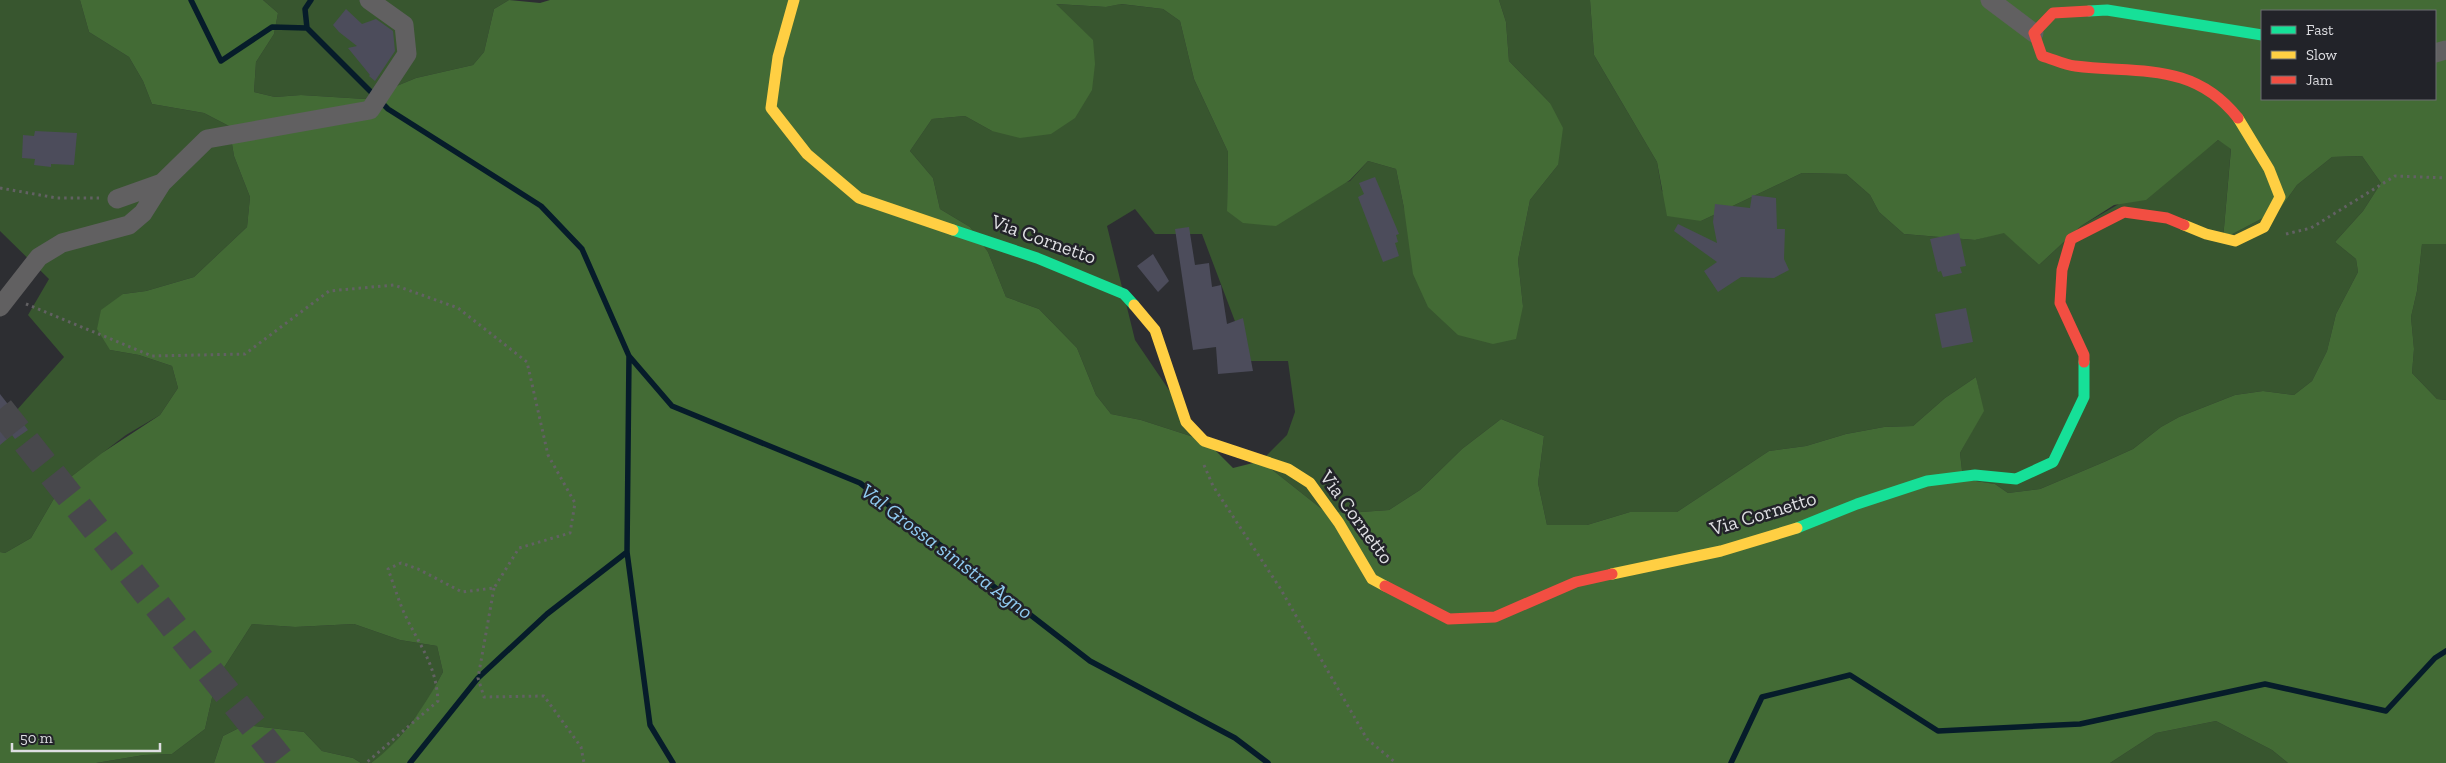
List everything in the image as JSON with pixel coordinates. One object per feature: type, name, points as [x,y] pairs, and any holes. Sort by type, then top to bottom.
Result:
[{"type":"street","points":[[5,302],[39,257],[62,242],[129,225],[143,213],[162,183],[207,139],[370,110],[407,54],[404,25],[369,0]]},
{"type":"street","name":"Via Cornetto","points":[[794,0],[778,57],[771,108],[807,154],[859,198],[1037,258],[1124,294],[1155,330],[1186,422],[1204,441],[1288,469],[1310,483],[1339,523],[1372,579],[1416,604],[1449,619],[1494,616],[1576,582],[1721,551],[1811,524],[1857,504],[1927,481],[1975,475],[2016,479],[2053,462],[2084,397],[2084,355],[2060,303],[2062,270],[2071,239],[2124,212],[2167,218],[2206,234],[2235,241],[2264,227]]},
{"type":"street","points":[[1990,0],[2034,33],[2042,56],[2074,66],[2169,73],[2206,88],[2237,116],[2269,170],[2280,197],[2264,227]]},
{"type":"street","points":[[2034,33],[2054,13],[2107,10],[2261,35]]},
{"type":"street","points":[[117,199],[162,183]]},
{"type":"path","points":[[2264,227],[2287,234],[2311,228],[2395,176],[2446,178]]},
{"type":"path","points":[[0,188],[57,198],[117,199]]},
{"type":"path","points":[[5,302],[152,356],[245,354],[329,291],[394,285],[458,308],[527,362],[548,455],[575,503],[570,533],[520,548],[494,588],[478,678],[484,697],[544,696],[581,747],[584,763]]},
{"type":"path","points":[[1203,462],[1213,486],[1280,588],[1367,739],[1396,763]]},
{"type":"path","points":[[366,763],[438,701],[437,682],[430,660],[406,617],[388,569],[401,563],[418,569],[462,592],[494,588]]},
{"type":"green space","points":[[0,0],[80,0],[89,32],[129,57],[143,81],[152,104],[204,113],[229,126],[234,156],[250,197],[247,227],[194,277],[146,291],[123,294],[110,350],[139,355],[172,366],[178,388],[160,415],[126,435],[63,483],[31,538],[5,553],[0,552],[0,429],[64,357],[28,315],[49,279],[0,231]]},
{"type":"green space","points":[[80,0],[263,0],[278,13],[274,34],[256,62],[254,92],[275,97],[301,95],[365,99],[416,78],[473,65],[484,52],[494,9],[509,0],[540,3],[550,0],[1499,0],[1506,22],[1509,61],[1550,103],[1563,128],[1558,165],[1530,200],[1518,260],[1523,306],[1516,339],[1493,344],[1458,335],[1428,307],[1413,274],[1404,208],[1396,169],[1368,161],[1350,180],[1276,226],[1243,223],[1227,211],[1228,152],[1194,79],[1180,21],[1163,9],[1121,4],[1106,7],[1056,4],[1093,40],[1095,64],[1092,90],[1075,118],[1051,134],[1020,138],[992,131],[965,116],[932,119],[910,151],[933,178],[940,209],[970,227],[988,252],[1006,297],[1039,309],[1077,348],[1096,395],[1111,414],[1141,420],[1206,441],[1233,468],[1261,461],[1323,510],[1347,513],[1389,510],[1420,490],[1462,449],[1501,419],[1544,436],[1538,483],[1547,525],[1587,525],[1630,512],[1677,512],[1769,451],[1806,446],[1846,434],[1884,427],[1913,426],[1945,398],[1976,377],[1984,411],[1960,453],[1963,479],[1995,484],[2008,493],[2040,489],[2104,462],[2133,449],[2161,427],[2179,417],[2235,395],[2263,391],[2294,395],[2312,381],[2327,351],[2336,314],[2358,272],[2356,259],[2335,242],[2363,211],[2381,183],[2362,156],[2332,157],[2297,185],[2280,209],[2223,239],[2231,149],[2218,140],[2146,200],[2114,205],[2081,226],[2039,265],[2004,233],[1975,240],[1904,234],[1879,212],[1870,195],[1846,174],[1802,173],[1701,221],[1667,216],[1657,162],[1594,55],[1590,0],[2446,0],[2446,244],[2422,244],[2417,291],[2411,317],[2414,349],[2412,373],[2437,399],[2446,400],[2446,763],[2288,763],[2272,750],[2216,721],[2156,733],[2110,763],[371,763],[383,754],[403,733],[436,685],[443,672],[437,646],[400,640],[354,624],[295,627],[252,624],[216,680],[205,729],[172,754],[144,755],[96,763],[0,763],[0,552],[5,553],[31,538],[63,483],[102,453],[160,415],[178,388],[172,366],[139,355],[110,350],[97,329],[101,310],[123,294],[146,291],[194,277],[247,227],[250,197],[234,156],[229,126],[204,113],[152,104],[143,81],[129,57],[89,32]]},
{"type":"green space","points":[[263,0],[509,0],[494,9],[484,52],[473,65],[416,78],[365,99],[301,95],[275,97],[254,92],[256,62],[274,34],[278,13]]},
{"type":"green space","points":[[1499,0],[1590,0],[1594,55],[1657,162],[1662,191],[1701,221],[1802,173],[1846,174],[1870,195],[1879,212],[1904,234],[1975,240],[2004,232],[2039,265],[2081,226],[2186,165],[2218,140],[2231,148],[2223,239],[2280,209],[2297,185],[2332,157],[2362,156],[2381,183],[2363,211],[2335,242],[2356,259],[2358,272],[2336,314],[2327,351],[2312,381],[2294,395],[2263,391],[2235,395],[2179,417],[2161,427],[2133,449],[2040,489],[2008,493],[1995,484],[1963,479],[1960,453],[1983,411],[1976,377],[1945,398],[1913,426],[1884,427],[1846,434],[1806,446],[1769,451],[1677,512],[1630,512],[1587,525],[1547,525],[1538,483],[1544,436],[1501,419],[1462,449],[1420,490],[1389,510],[1347,513],[1323,510],[1261,461],[1287,435],[1295,412],[1288,361],[1250,361],[1202,234],[1155,234],[1135,209],[1107,226],[1135,340],[1199,434],[1206,441],[1141,420],[1111,414],[1096,395],[1077,348],[1039,309],[1006,297],[988,252],[970,227],[940,209],[933,178],[910,151],[932,119],[965,116],[992,131],[1055,4],[1106,7],[1120,4],[1163,9],[1180,21],[1194,79],[1228,152],[1227,211],[1350,181],[1368,161],[1396,169],[1404,208],[1523,306],[1518,260],[1530,200],[1558,165],[1550,103],[1509,61],[1506,22]]},
{"type":"green space","points":[[2422,244],[2446,244],[2446,400],[2437,399],[2412,373],[2414,349],[2411,317],[2417,291]]},
{"type":"green space","points":[[252,624],[295,627],[354,624],[400,640],[437,646],[443,672],[425,705],[390,749],[371,763],[361,763],[353,758],[322,751],[304,732],[245,725],[223,736],[214,763],[96,763],[144,755],[172,754],[205,729],[216,680]]},
{"type":"green space","points":[[2216,721],[2272,750],[2288,763],[2110,763],[2156,733]]},
{"type":"green space","points":[[245,725],[304,732],[322,751],[353,758],[361,763],[214,763],[223,736]]},
{"type":"building","points":[[346,9],[362,24],[376,19],[393,31],[395,51],[375,81],[348,48],[357,46],[333,25]]},
{"type":"building","points":[[35,131],[77,133],[74,165],[51,164],[51,167],[34,165],[35,159],[22,158],[23,135],[34,136]]},
{"type":"building","points":[[1375,177],[1399,234],[1396,235],[1398,242],[1395,243],[1399,256],[1383,262],[1358,197],[1364,194],[1359,183]]},
{"type":"building","points":[[1752,195],[1776,198],[1777,229],[1785,229],[1784,259],[1789,270],[1774,278],[1741,277],[1718,292],[1704,271],[1717,262],[1674,231],[1678,224],[1717,243],[1713,222],[1715,204],[1750,208]]},
{"type":"building","points":[[1189,227],[1195,265],[1209,263],[1212,287],[1221,285],[1227,324],[1243,318],[1253,371],[1218,374],[1216,347],[1193,350],[1175,229]]},
{"type":"building","points":[[1959,233],[1966,266],[1960,267],[1962,273],[1943,277],[1941,271],[1938,272],[1930,239]]},
{"type":"building","points":[[1153,254],[1169,281],[1158,292],[1137,266]]},
{"type":"building","points":[[1966,308],[1973,342],[1942,348],[1935,314]]},
{"type":"building","points":[[0,394],[28,430],[15,439],[12,435],[0,445]]},
{"type":"waterway","name":"Val Grossa sinistra Agno","points":[[191,0],[221,61],[272,27],[307,28],[388,109],[541,206],[582,249],[629,356],[672,406],[860,483],[1090,661],[1235,738],[1268,763]]},
{"type":"waterway","points":[[307,28],[305,9],[311,0]]},
{"type":"waterway","points":[[629,356],[627,552],[650,725],[673,763]]},
{"type":"waterway","points":[[410,763],[478,678],[547,614],[627,552]]},
{"type":"waterway","points":[[1731,763],[1762,697],[1850,675],[1938,731],[2080,724],[2265,684],[2386,711],[2435,658],[2446,651]]},
{"type":"tunnel","points":[[0,409],[283,763]]},
{"type":"traffic: fast","points":[[2089,11],[2107,10],[2261,35]]},
{"type":"traffic: fast","points":[[953,230],[1037,258],[1124,294],[1134,305]]},
{"type":"traffic: fast","points":[[1797,528],[1857,504],[1927,481],[1975,475],[2016,479],[2053,462],[2084,397],[2084,362]]},
{"type":"traffic: slow","points":[[794,0],[778,57],[771,108],[807,154],[859,198],[953,230]]},
{"type":"traffic: slow","points":[[2184,225],[2206,234],[2235,241],[2264,227],[2280,197],[2269,169],[2238,118]]},
{"type":"traffic: slow","points":[[1134,305],[1155,330],[1186,422],[1204,441],[1288,469],[1310,483],[1339,523],[1372,579],[1385,586]]},
{"type":"traffic: slow","points":[[1612,574],[1721,551],[1797,528]]},
{"type":"traffic: jam","points":[[2089,11],[2053,13],[2034,33],[2042,56],[2071,65],[2142,71],[2183,79],[2202,87],[2221,100],[2238,118]]},
{"type":"traffic: jam","points":[[2084,362],[2084,355],[2060,303],[2062,270],[2071,239],[2124,212],[2167,218],[2184,225]]},
{"type":"traffic: jam","points":[[1385,586],[1449,619],[1495,617],[1576,582],[1612,574]]}]
